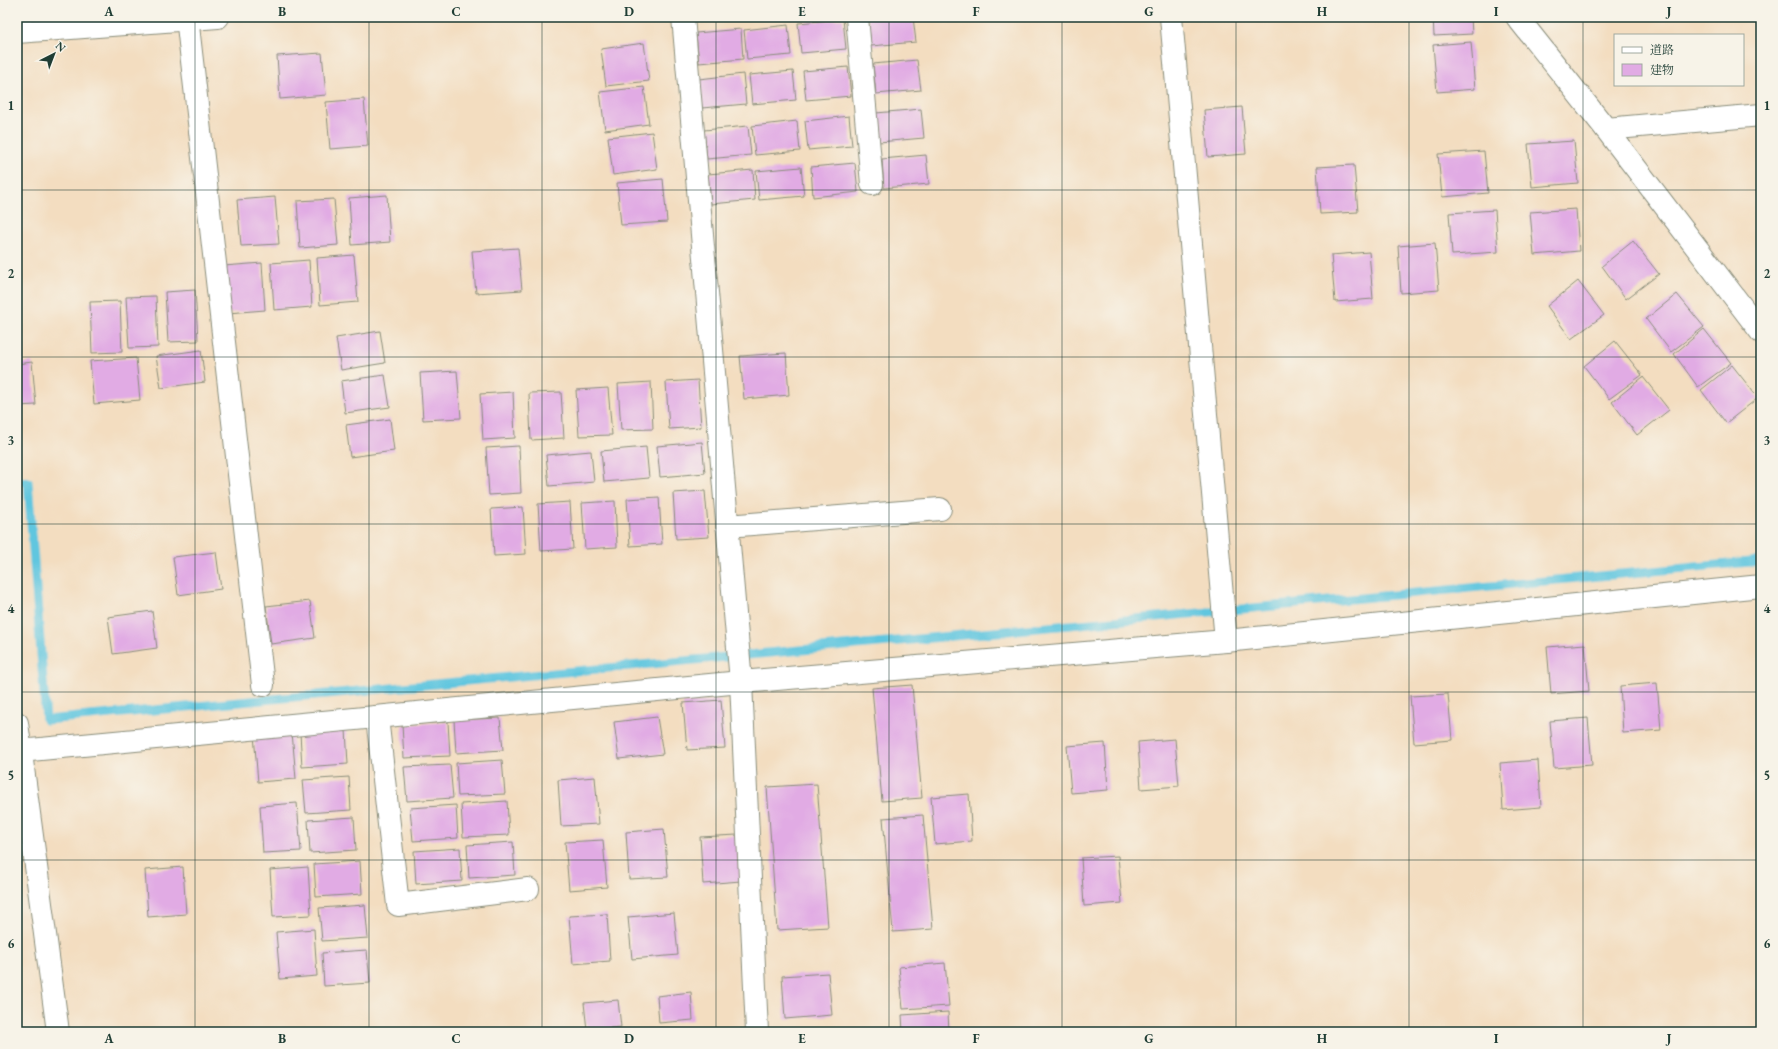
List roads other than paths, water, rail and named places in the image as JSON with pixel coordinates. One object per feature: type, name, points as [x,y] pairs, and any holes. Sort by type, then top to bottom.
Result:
[{"type":"street","points":[[17,32],[218,17]]},
{"type":"street","points":[[683,17],[740,682],[757,1032]]},
{"type":"street","points":[[856,17],[872,184]]},
{"type":"street","points":[[1171,17],[1226,641]]},
{"type":"street","points":[[1518,17],[1606,129],[1761,332]]},
{"type":"street","points":[[187,19],[263,685]]},
{"type":"street","points":[[1606,129],[1761,115]]},
{"type":"street","points":[[727,526],[940,509]]},
{"type":"street","points":[[20,750],[740,682],[1226,641],[1761,586]]},
{"type":"street","points":[[377,717],[398,904],[528,889]]},
{"type":"street","points":[[17,723],[58,1032]]},
{"type":"waterway","points":[[17,481],[28,482],[46,720],[1761,561]]}]
